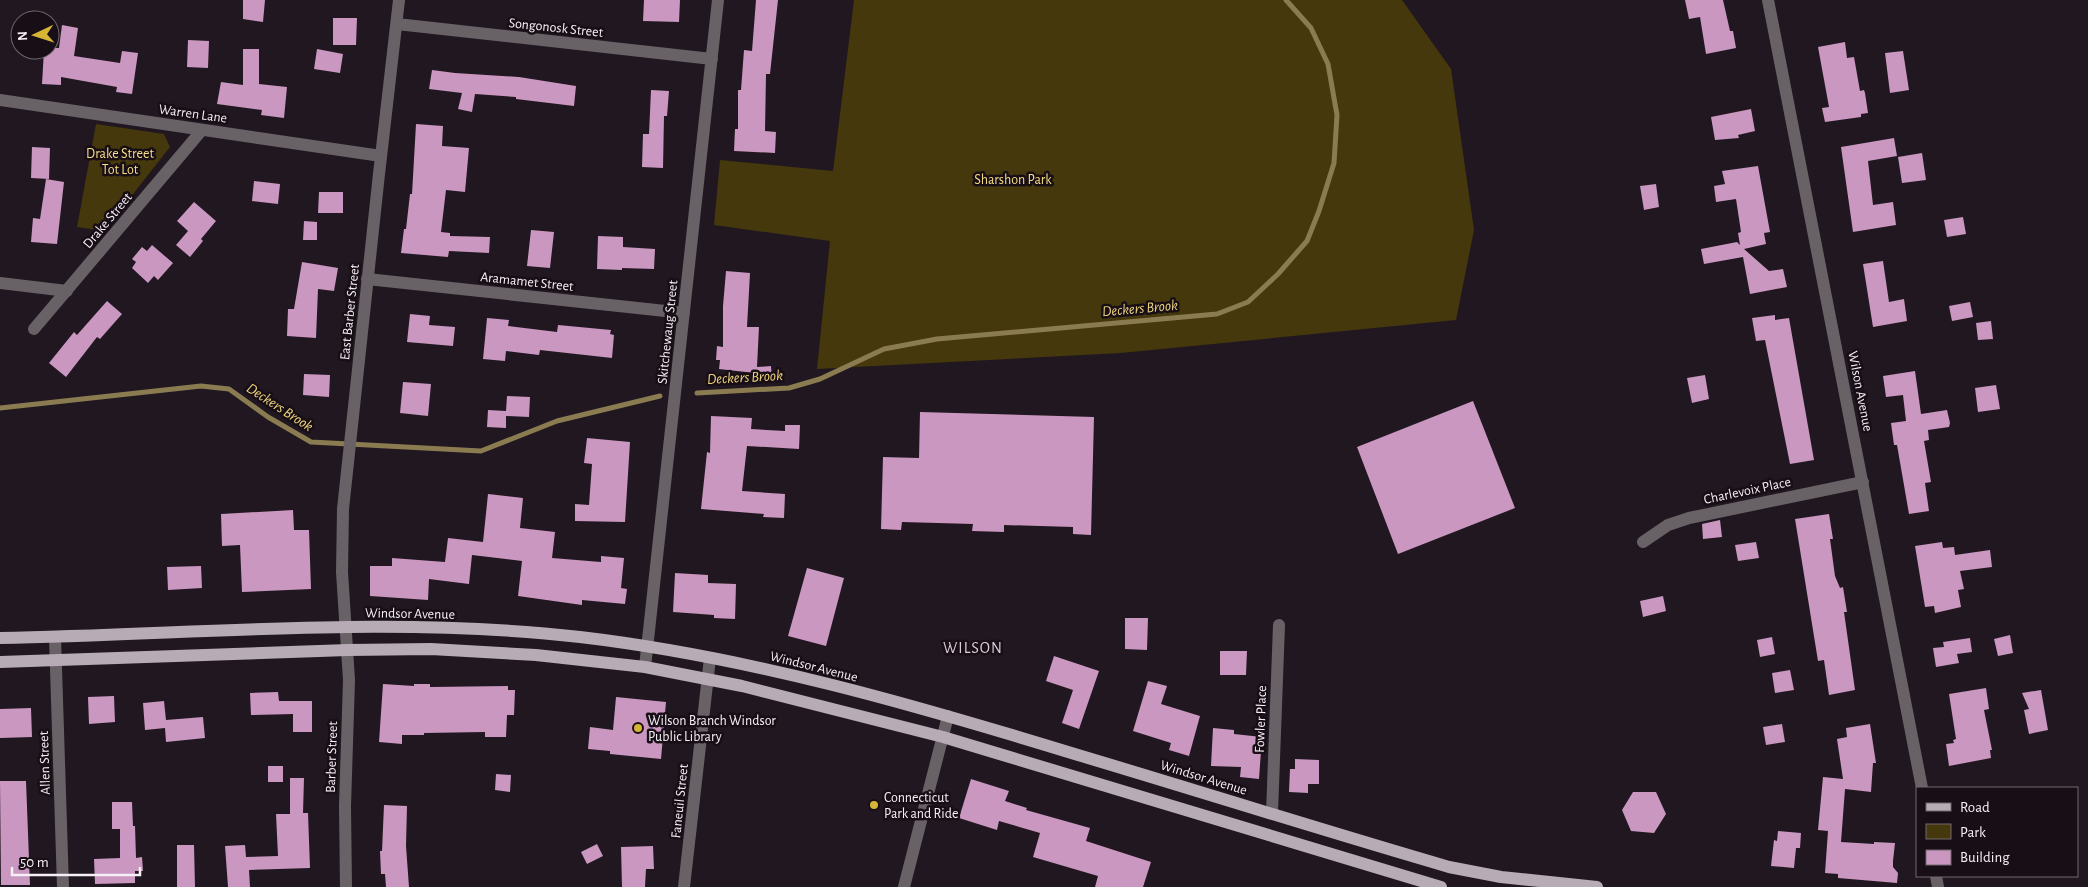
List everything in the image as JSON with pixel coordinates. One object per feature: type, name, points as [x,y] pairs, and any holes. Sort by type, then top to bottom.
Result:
[{"type":"main road","name":"Windsor Avenue","points":[[0,638],[425,627],[496,630],[579,637],[648,647],[803,678],[948,716],[1449,866],[1483,874],[1536,882],[1597,887]]},
{"type":"main road","points":[[0,662],[348,650],[470,650],[571,658],[646,667],[708,678],[943,737],[1441,887]]},
{"type":"main road","points":[[1356,862],[1359,840]]},
{"type":"street","name":"East Barber Street","points":[[346,628],[342,572],[349,451],[399,0]]},
{"type":"street","name":"Skitchewaug Street","points":[[646,667],[718,0]]},
{"type":"street","name":"Wilson Avenue","points":[[1768,0],[1922,787]]},
{"type":"street","name":"Songonosk Street","points":[[396,24],[712,59]]},
{"type":"street","name":"Warren Lane","points":[[0,100],[381,156]]},
{"type":"street","name":"Drake Street","points":[[34,329],[202,130]]},
{"type":"street","name":"Aramamet Street","points":[[367,279],[684,313]]},
{"type":"street","points":[[0,283],[67,291]]},
{"type":"street","name":"Charlevoix Place","points":[[1643,542],[1668,525],[1688,518],[1863,482]]},
{"type":"street","name":"Fowler Place","points":[[1272,813],[1279,625]]},
{"type":"street","name":"Barber Street","points":[[346,628],[349,680],[344,806],[346,887]]},
{"type":"street","name":"Allen Street","points":[[55,637],[63,887]]},
{"type":"street","name":"Faneuil Street","points":[[684,887],[710,658]]},
{"type":"street","points":[[904,887],[948,716]]},
{"type":"green space","name":"Sharshon Park","points":[[854,0],[1402,0],[1451,69],[1474,230],[1456,320],[1121,353],[817,369],[830,241],[714,225],[720,160],[833,171]]},
{"type":"green space","name":"Drake Street Tot Lot","points":[[96,124],[164,134],[170,147],[104,231],[77,227]]},
{"type":"building","points":[[243,0],[265,0],[263,22],[243,19]]},
{"type":"building","points":[[644,0],[680,0],[679,22],[643,21]]},
{"type":"building","points":[[756,0],[778,0],[770,74],[766,74],[765,131],[776,132],[775,153],[734,151],[735,129],[738,129],[738,90],[741,90],[744,50],[752,51]]},
{"type":"building","points":[[1685,0],[1723,0],[1730,31],[1733,31],[1736,48],[1706,54],[1700,17],[1689,19]]},
{"type":"building","points":[[333,18],[357,18],[356,45],[333,45]]},
{"type":"building","points":[[62,25],[78,28],[74,56],[120,63],[122,51],[138,53],[132,94],[116,92],[117,87],[61,77],[61,85],[42,84],[43,60],[60,60]]},
{"type":"building","points":[[188,40],[209,41],[208,68],[187,67]]},
{"type":"building","points":[[1845,42],[1847,58],[1854,57],[1860,91],[1864,90],[1868,113],[1861,114],[1861,117],[1825,122],[1822,108],[1829,107],[1818,47]]},
{"type":"building","points":[[243,49],[259,49],[259,84],[287,87],[284,118],[261,115],[262,110],[217,104],[221,82],[243,85]]},
{"type":"building","points":[[317,49],[343,54],[340,73],[314,69]]},
{"type":"building","points":[[1903,51],[1909,90],[1890,93],[1885,53]]},
{"type":"building","points":[[432,70],[519,77],[576,86],[574,106],[516,99],[516,97],[475,94],[472,112],[458,109],[462,93],[429,89]]},
{"type":"building","points":[[651,90],[669,91],[667,116],[664,116],[663,168],[642,167],[643,134],[649,134]]},
{"type":"building","points":[[1751,109],[1755,131],[1738,135],[1739,138],[1715,140],[1711,117]]},
{"type":"building","points":[[416,124],[443,126],[442,146],[469,148],[465,192],[446,190],[441,232],[450,233],[450,236],[490,237],[489,253],[449,251],[448,257],[401,253],[410,194],[412,194]]},
{"type":"building","points":[[1894,138],[1897,156],[1868,161],[1873,205],[1893,202],[1896,225],[1853,232],[1841,147]]},
{"type":"building","points":[[32,147],[50,148],[49,179],[31,178]]},
{"type":"building","points":[[1922,153],[1926,180],[1902,183],[1898,157]]},
{"type":"building","points":[[1758,166],[1770,232],[1764,233],[1766,244],[1744,249],[1769,271],[1783,269],[1787,287],[1750,294],[1743,257],[1704,264],[1701,249],[1737,242],[1740,245],[1738,233],[1741,232],[1736,199],[1716,202],[1714,186],[1725,184],[1722,171]]},
{"type":"building","points":[[46,179],[64,182],[57,244],[31,242],[33,218],[40,219]]},
{"type":"building","points":[[254,181],[280,184],[278,204],[252,201]]},
{"type":"building","points":[[1656,184],[1659,207],[1644,210],[1640,186]]},
{"type":"building","points":[[319,192],[343,192],[343,213],[318,213]]},
{"type":"building","points":[[194,202],[216,221],[201,239],[203,241],[190,257],[176,245],[188,231],[177,221]]},
{"type":"building","points":[[1963,217],[1966,234],[1947,237],[1944,220]]},
{"type":"building","points":[[304,221],[317,222],[317,240],[303,240]]},
{"type":"building","points":[[531,230],[554,232],[550,268],[527,266]]},
{"type":"building","points":[[598,236],[623,237],[623,247],[655,249],[654,269],[597,269]]},
{"type":"building","points":[[152,245],[173,263],[158,280],[154,276],[148,283],[132,268],[136,262],[132,259],[142,247],[147,251]]},
{"type":"building","points":[[1883,261],[1889,302],[1904,299],[1907,321],[1873,327],[1863,264]]},
{"type":"building","points":[[302,262],[338,268],[334,291],[318,289],[316,338],[287,336],[288,309],[294,309]]},
{"type":"building","points":[[726,271],[750,273],[747,327],[759,327],[757,367],[771,366],[772,381],[755,382],[755,373],[719,369],[720,360],[716,360],[717,346],[723,347],[723,306]]},
{"type":"building","points":[[107,301],[122,314],[100,339],[97,337],[66,377],[49,363],[74,332],[77,335]]},
{"type":"building","points":[[1970,302],[1973,317],[1952,321],[1949,306]]},
{"type":"building","points":[[410,314],[430,316],[429,325],[455,327],[453,346],[407,342]]},
{"type":"building","points":[[1775,315],[1775,320],[1789,318],[1814,460],[1790,464],[1765,340],[1756,341],[1752,318]]},
{"type":"building","points":[[487,318],[509,320],[508,326],[557,332],[558,325],[611,330],[610,334],[614,335],[612,358],[540,350],[539,355],[506,351],[505,361],[483,359]]},
{"type":"building","points":[[1991,321],[1993,339],[1978,340],[1976,323]]},
{"type":"building","points":[[1915,371],[1921,414],[1947,410],[1950,423],[1949,427],[1928,430],[1929,440],[1924,441],[1931,482],[1925,483],[1929,511],[1909,514],[1897,445],[1894,445],[1891,423],[1906,421],[1903,395],[1886,397],[1883,376]]},
{"type":"building","points":[[304,374],[330,375],[329,397],[303,395]]},
{"type":"building","points":[[1705,375],[1709,399],[1692,403],[1687,378]]},
{"type":"building","points":[[403,382],[431,384],[428,416],[400,413]]},
{"type":"building","points":[[1996,385],[2000,409],[1978,412],[1975,388]]},
{"type":"building","points":[[507,396],[530,397],[529,417],[506,416],[506,428],[487,427],[488,410],[506,411]]},
{"type":"building","points":[[1473,401],[1515,508],[1398,554],[1357,447]]},
{"type":"building","points":[[920,412],[1094,417],[1091,535],[1073,534],[1073,527],[1004,525],[1004,532],[972,531],[973,524],[902,522],[901,530],[881,529],[883,457],[919,458]]},
{"type":"building","points":[[711,416],[752,418],[751,429],[785,431],[785,425],[800,425],[799,449],[747,446],[742,491],[785,494],[784,518],[763,517],[764,514],[701,509],[707,452],[710,453]]},
{"type":"building","points":[[587,438],[630,442],[625,522],[575,521],[575,504],[589,505],[592,464],[584,463]]},
{"type":"building","points":[[488,494],[523,498],[520,528],[555,532],[552,558],[601,562],[601,556],[624,558],[621,588],[627,589],[625,604],[582,600],[582,605],[518,596],[522,561],[472,555],[469,584],[429,579],[428,600],[370,596],[370,566],[392,566],[392,558],[445,562],[448,538],[483,542]]},
{"type":"building","points":[[293,510],[294,530],[309,530],[311,589],[242,592],[240,545],[222,546],[221,514]]},
{"type":"building","points":[[1829,514],[1833,539],[1830,539],[1835,576],[1840,588],[1843,587],[1847,612],[1844,612],[1855,690],[1829,695],[1824,660],[1818,661],[1795,519]]},
{"type":"building","points":[[1720,520],[1722,537],[1703,539],[1702,524]]},
{"type":"building","points":[[1756,542],[1759,558],[1738,561],[1735,545]]},
{"type":"building","points":[[1942,542],[1943,548],[1954,547],[1955,555],[1990,550],[1992,567],[1960,571],[1964,589],[1958,590],[1961,607],[1935,613],[1934,606],[1925,607],[1915,546]]},
{"type":"building","points":[[201,566],[202,588],[168,590],[167,567]]},
{"type":"building","points":[[807,568],[844,578],[826,646],[788,636]]},
{"type":"building","points":[[675,573],[708,575],[708,583],[736,584],[735,619],[714,618],[714,615],[673,612]]},
{"type":"building","points":[[1663,596],[1666,611],[1643,617],[1640,601]]},
{"type":"building","points":[[1125,618],[1148,618],[1147,650],[1125,649]]},
{"type":"building","points":[[2010,635],[2013,653],[1998,656],[1994,639]]},
{"type":"building","points":[[1772,637],[1775,654],[1760,657],[1757,640]]},
{"type":"building","points":[[1970,638],[1972,652],[1957,654],[1959,663],[1936,667],[1933,648],[1944,647],[1943,642]]},
{"type":"building","points":[[1220,651],[1247,651],[1246,675],[1220,675]]},
{"type":"building","points":[[1054,656],[1099,671],[1079,729],[1062,723],[1073,690],[1046,681]]},
{"type":"building","points":[[1790,670],[1794,690],[1775,693],[1772,673]]},
{"type":"building","points":[[1148,681],[1167,686],[1161,704],[1200,716],[1189,756],[1169,750],[1171,743],[1133,731]]},
{"type":"building","points":[[383,684],[414,686],[414,684],[430,684],[430,687],[508,686],[508,690],[515,690],[514,715],[507,715],[506,737],[485,737],[485,732],[424,733],[424,735],[402,735],[402,744],[379,742]]},
{"type":"building","points":[[1986,688],[1989,709],[1984,710],[1992,750],[1990,750],[1991,758],[1949,766],[1946,744],[1954,743],[1953,740],[1956,739],[1949,694]]},
{"type":"building","points":[[2041,690],[2048,730],[2029,734],[2024,710],[2029,709],[2022,693]]},
{"type":"building","points":[[278,692],[279,701],[312,701],[312,732],[293,732],[293,714],[251,715],[250,693]]},
{"type":"building","points":[[114,696],[115,722],[89,724],[88,697]]},
{"type":"building","name":"Wilson Branch Windsor Public Library","points":[[616,697],[666,702],[661,759],[610,754],[610,751],[588,749],[590,727],[613,730]]},
{"type":"building","points":[[164,701],[166,720],[203,717],[205,738],[166,742],[165,728],[145,730],[143,703]]},
{"type":"building","points":[[31,708],[32,737],[0,738],[0,709]]},
{"type":"building","points":[[1782,724],[1785,742],[1766,745],[1763,727]]},
{"type":"building","points":[[1870,724],[1876,763],[1873,763],[1871,792],[1845,789],[1841,842],[1895,843],[1893,867],[1898,873],[1897,883],[1838,878],[1838,874],[1825,873],[1828,831],[1818,830],[1823,777],[1843,779],[1837,739],[1847,737],[1846,728]]},
{"type":"building","points":[[1213,728],[1234,730],[1234,734],[1262,737],[1259,779],[1240,777],[1241,767],[1211,766]]},
{"type":"building","points":[[1295,759],[1319,760],[1319,784],[1308,784],[1308,793],[1289,792],[1290,769],[1295,769]]},
{"type":"building","points":[[268,766],[283,766],[283,782],[268,782]]},
{"type":"building","points":[[496,774],[511,775],[510,792],[495,790]]},
{"type":"building","points":[[290,778],[304,778],[303,813],[308,813],[310,868],[249,870],[250,887],[228,887],[225,846],[245,845],[246,857],[278,856],[276,814],[290,814]]},
{"type":"building","points":[[971,779],[1009,791],[1005,801],[1027,808],[1026,810],[1090,828],[1086,841],[1151,862],[1143,887],[1095,887],[1098,876],[1033,857],[1040,833],[999,821],[997,830],[959,818]]},
{"type":"building","points":[[0,781],[26,781],[30,885],[1,885]]},
{"type":"building","points":[[1633,792],[1656,792],[1666,814],[1654,833],[1631,831],[1622,810]]},
{"type":"building","points":[[112,802],[132,802],[136,858],[142,857],[143,871],[135,871],[135,883],[95,884],[94,859],[120,858],[120,829],[112,829]]},
{"type":"building","points":[[384,805],[407,806],[406,846],[409,887],[386,887],[385,874],[381,874],[380,851],[382,851]]},
{"type":"building","points":[[1778,831],[1801,833],[1800,848],[1796,848],[1794,868],[1771,866],[1774,840],[1777,841]]},
{"type":"building","points":[[597,844],[603,856],[587,864],[581,852]]},
{"type":"building","points":[[177,845],[194,845],[195,887],[177,887]]},
{"type":"building","points":[[653,846],[654,869],[646,869],[645,887],[622,887],[621,847]]},
{"type":"waterway","name":"Deckers Brook","points":[[697,393],[789,388],[820,379],[884,349],[937,339],[1217,314],[1248,302],[1278,274],[1307,241],[1319,211],[1334,163],[1337,115],[1328,64],[1311,28],[1286,0]]},
{"type":"waterway","name":"Deckers Brook","points":[[0,408],[201,386],[229,389],[268,417],[311,442],[481,451],[557,421],[660,396]]},
{"type":"place","name":"Wilson Branch Windsor Public Library","points":[[638,728]]},
{"type":"place","name":"Connecticut Park and Ride","points":[[874,805]]},
{"type":"district","name":"WILSON","points":[[973,647]]}]
